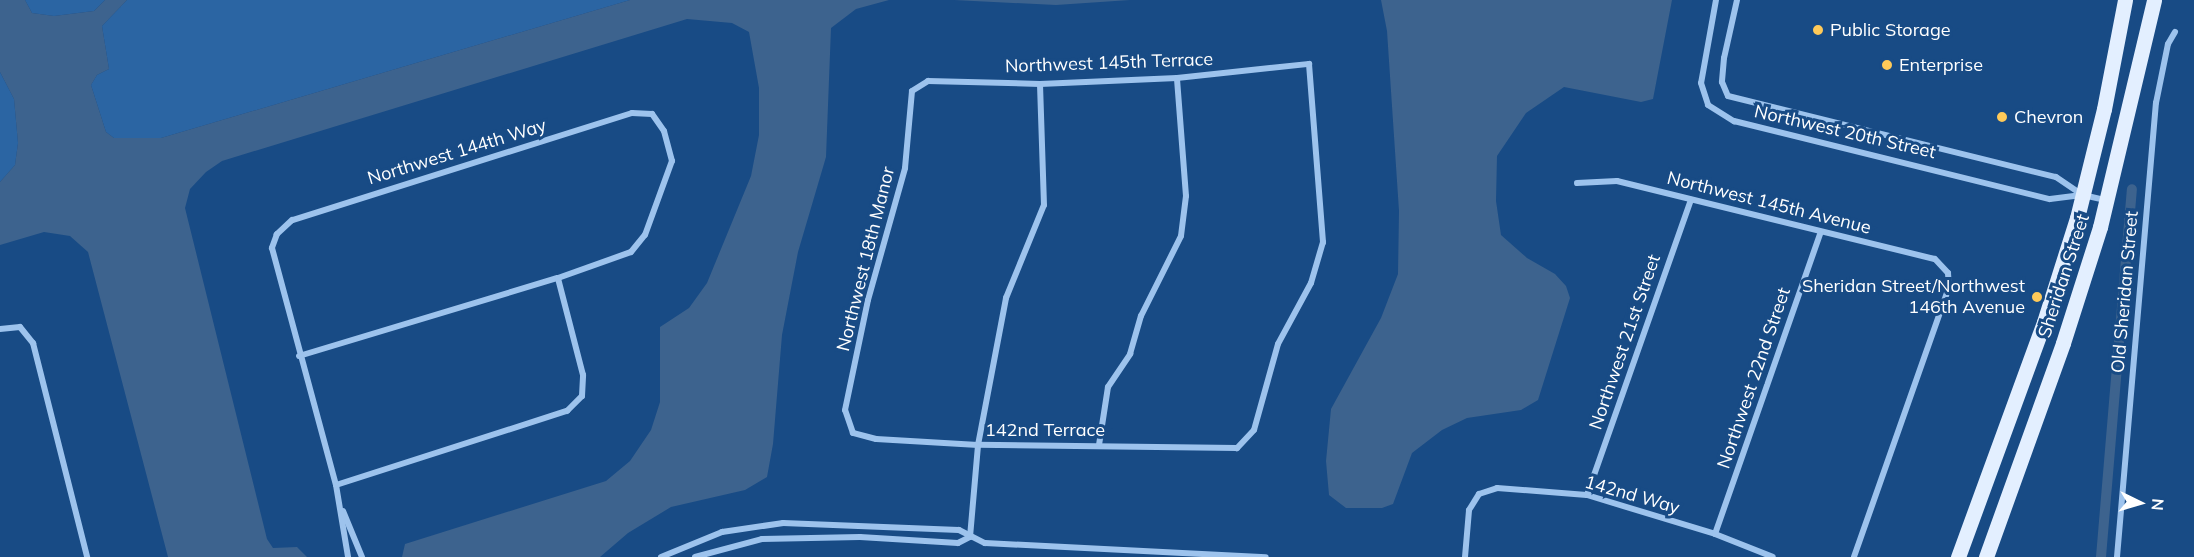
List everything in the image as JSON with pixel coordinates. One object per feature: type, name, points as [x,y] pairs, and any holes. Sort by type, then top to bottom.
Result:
[{"type":"main road","name":"Sheridan Street","points":[[1958,557],[2044,322],[2083,195],[2125,0]]},
{"type":"main road","name":"Sheridan Street","points":[[1986,557],[2063,343],[2107,201],[2154,0]]},
{"type":"street","name":"Northwest 20th Street","points":[[1716,0],[1701,82],[1708,105],[1734,121],[2050,199],[2083,195]]},
{"type":"street","points":[[1737,0],[1722,82],[1728,96],[1754,105],[2056,177],[2083,195],[2107,201]]},
{"type":"street","name":"Old Sheridan Street","points":[[2117,557],[2156,103],[2168,44],[2175,32]]},
{"type":"street","name":"Northwest 145th Terrace","points":[[912,91],[928,81],[1040,84],[1177,78],[1309,64],[1323,242],[1311,283],[1278,344],[1254,430],[1238,448]]},
{"type":"street","points":[[1099,446],[1108,387],[1130,354],[1141,316],[1181,236],[1186,196],[1177,78]]},
{"type":"street","points":[[970,537],[978,445],[1006,298],[1044,205],[1040,84]]},
{"type":"street","name":"Northwest 18th Manor","points":[[853,432],[845,411],[868,300],[905,168],[912,91]]},
{"type":"street","name":"Northwest 144th Way","points":[[299,356],[272,248],[277,234],[292,220],[632,113],[652,114],[664,131],[672,161],[645,235],[631,252],[558,278]]},
{"type":"street","name":"Northwest 145th Avenue","points":[[1577,183],[1617,181],[1935,259],[1948,273],[1949,287],[1854,557]]},
{"type":"street","name":"Northwest 21st Street","points":[[1587,495],[1691,200]]},
{"type":"street","name":"Northwest 22nd Street","points":[[1715,534],[1821,232]]},
{"type":"street","points":[[336,485],[567,411],[582,396],[583,375],[558,278],[299,356],[336,485],[348,557]]},
{"type":"street","points":[[0,329],[20,327],[33,343],[87,557]]},
{"type":"street","name":"142nd Terrace","points":[[853,432],[876,439],[978,445],[1238,448]]},
{"type":"street","name":"142nd Way","points":[[1465,557],[1469,510],[1479,494],[1497,488],[1587,495],[1715,534],[1773,557]]},
{"type":"street","points":[[340,505],[362,557]]},
{"type":"street","points":[[661,557],[705,537],[763,524],[959,530],[985,543],[1266,557]]},
{"type":"street","points":[[694,557],[762,539],[860,537],[958,543],[970,537]]},
{"type":"shaded area","points":[[0,0],[25,0],[32,13],[54,16],[94,11],[105,0],[127,0],[102,26],[109,69],[97,75],[91,85],[106,132],[114,138],[161,138],[630,0],[889,0],[856,9],[831,28],[826,157],[798,252],[782,335],[773,444],[767,477],[745,490],[671,507],[628,533],[600,557],[402,557],[405,544],[606,481],[630,461],[651,430],[660,402],[660,327],[689,308],[707,283],[751,176],[759,135],[759,88],[749,32],[732,23],[687,19],[222,161],[206,172],[190,189],[185,208],[267,539],[273,548],[297,547],[307,557],[168,557],[88,252],[70,236],[44,232],[0,245],[0,182],[15,165],[18,143],[14,99],[0,72]]},
{"type":"shaded area","points":[[25,0],[105,0],[94,11],[54,16],[32,13]]},
{"type":"shaded area","points":[[127,0],[630,0],[161,138],[114,138],[106,132],[91,85],[97,75],[109,69],[102,26]]},
{"type":"shaded area","points":[[954,0],[1130,0],[1056,5]]},
{"type":"shaded area","points":[[1381,0],[1672,0],[1653,99],[1641,102],[1564,87],[1526,113],[1497,156],[1496,201],[1501,235],[1527,258],[1555,274],[1566,286],[1570,298],[1538,400],[1521,410],[1467,418],[1442,430],[1412,453],[1393,504],[1382,508],[1346,508],[1329,495],[1326,461],[1331,409],[1381,318],[1398,274],[1399,211],[1387,31]]},
{"type":"shaded area","points":[[0,72],[14,99],[18,143],[15,165],[0,182]]},
{"type":"waterway","points":[[2101,557],[2132,189]]},
{"type":"place","name":"Public Storage","points":[[1818,30]]},
{"type":"place","name":"Enterprise","points":[[1887,65]]},
{"type":"place","name":"Chevron","points":[[2002,117]]},
{"type":"place","name":"Sheridan Street/Northwest 146th Avenue","points":[[2037,297]]}]
